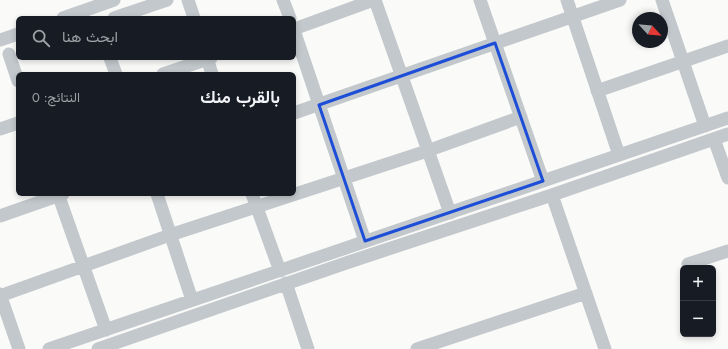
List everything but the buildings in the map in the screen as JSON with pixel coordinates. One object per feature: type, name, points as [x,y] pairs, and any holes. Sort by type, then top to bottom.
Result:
[{"type":"street","points":[[69,16],[114,0]]},
{"type":"street","points":[[120,16],[166,0]]},
{"type":"street","points":[[188,0],[193,16]]},
{"type":"street","points":[[283,0],[289,16]]},
{"type":"street","points":[[296,28],[375,0],[450,213]]},
{"type":"street","points":[[480,0],[543,181]]},
{"type":"street","points":[[566,0],[619,155]]},
{"type":"street","points":[[296,113],[620,0]]},
{"type":"street","points":[[662,0],[705,126]]},
{"type":"street","points":[[0,40],[16,35]]},
{"type":"street","points":[[296,35],[365,241]]},
{"type":"street","points":[[597,91],[728,46]]},
{"type":"street","points":[[9,54],[16,74]]},
{"type":"street","points":[[111,60],[115,72]]},
{"type":"street","points":[[169,72],[202,60]]},
{"type":"street","points":[[208,60],[212,72]]},
{"type":"street","points":[[296,194],[427,151],[521,117]]},
{"type":"street","points":[[48,349],[728,118]]},
{"type":"street","points":[[0,129],[16,124]]},
{"type":"street","points":[[98,349],[286,283],[552,195],[728,134]]},
{"type":"street","points":[[714,139],[728,178]]},
{"type":"street","points":[[552,195],[605,349]]},
{"type":"street","points":[[0,216],[55,196]]},
{"type":"street","points":[[61,196],[83,266],[106,330]]},
{"type":"street","points":[[158,196],[192,300]]},
{"type":"street","points":[[253,196],[280,270]]},
{"type":"street","points":[[19,349],[0,295],[170,235],[290,196]]},
{"type":"street","points":[[688,264],[728,251]]},
{"type":"street","points":[[286,283],[308,349]]},
{"type":"street","points":[[417,349],[586,293]]},
{"type":"highlighted area","points":[[495,43],[543,181],[365,241],[319,105]]}]
